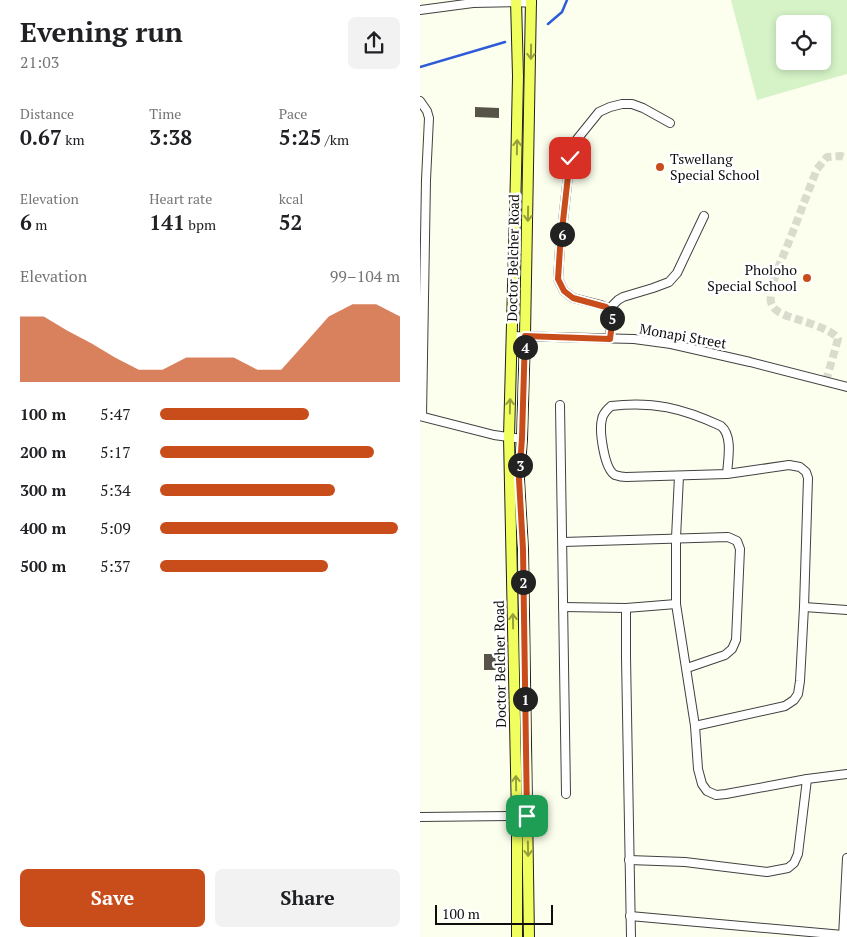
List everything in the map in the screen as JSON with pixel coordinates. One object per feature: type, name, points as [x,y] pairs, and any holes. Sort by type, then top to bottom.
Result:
[{"type":"main road","name":"Doctor Belcher Road","points":[[516,1],[518,96],[509,437],[522,816],[529,937]]},
{"type":"main road","name":"Doctor Belcher Road","points":[[517,937],[522,816],[523,549],[519,479],[525,336],[532,2]]},
{"type":"street","points":[[420,10],[472,3],[532,2]]},
{"type":"street","points":[[420,101],[427,111],[429,118],[423,181],[421,416],[494,435],[522,438]]},
{"type":"street","points":[[610,339],[612,315],[609,309],[573,298],[564,291],[558,279],[570,158],[574,143],[599,112],[622,104],[632,104],[644,108],[670,123]]},
{"type":"street","points":[[609,309],[623,297],[669,282],[677,274],[704,216]]},
{"type":"street","name":"Monapi Street","points":[[511,336],[634,340],[671,344],[847,387]]},
{"type":"street","points":[[695,726],[785,706],[794,700],[798,694],[804,607],[808,478],[806,472],[800,467],[790,465],[727,474],[626,477],[614,474],[607,466],[604,454],[601,431],[604,413],[611,406],[654,404],[671,407],[721,426],[726,430],[728,440],[727,474]]},
{"type":"street","points":[[560,405],[566,794]]},
{"type":"street","points":[[679,476],[676,538],[676,604],[695,726],[698,769],[702,784],[707,791],[716,795],[847,774]]},
{"type":"street","points":[[563,542],[728,537],[737,541],[740,549],[736,640],[732,649],[725,655],[687,668]]},
{"type":"street","points":[[563,607],[626,608],[676,604]]},
{"type":"street","points":[[804,607],[847,610]]},
{"type":"street","points":[[626,608],[631,937]]},
{"type":"street","points":[[629,860],[685,862],[767,872],[788,868],[794,863],[798,854],[807,779]]},
{"type":"street","points":[[420,817],[522,816]]},
{"type":"street","points":[[630,916],[843,936],[847,858]]},
{"type":"green space","points":[[731,0],[847,0],[847,74],[757,100]]},
{"type":"building","points":[[475,107],[499,108],[499,118],[475,117]]},
{"type":"building","points":[[484,654],[497,654],[496,670],[484,670]]},
{"type":"waterway","points":[[548,24],[562,12],[567,0]]},
{"type":"waterway","points":[[420,67],[505,42]]},
{"type":"tunnel","points":[[826,381],[838,339],[823,328],[779,312],[772,305],[771,296],[776,273],[817,169],[827,157],[841,156],[847,158]]},
{"type":"place","name":"Tswellang Special School","points":[[660,167]]},
{"type":"place","name":"Pholoho Special School","points":[[807,278]]},
{"type":"route","points":[[527,816],[523,549],[519,479],[525,336],[610,339],[612,315],[606,307],[573,298],[564,291],[558,279],[570,158]]}]
